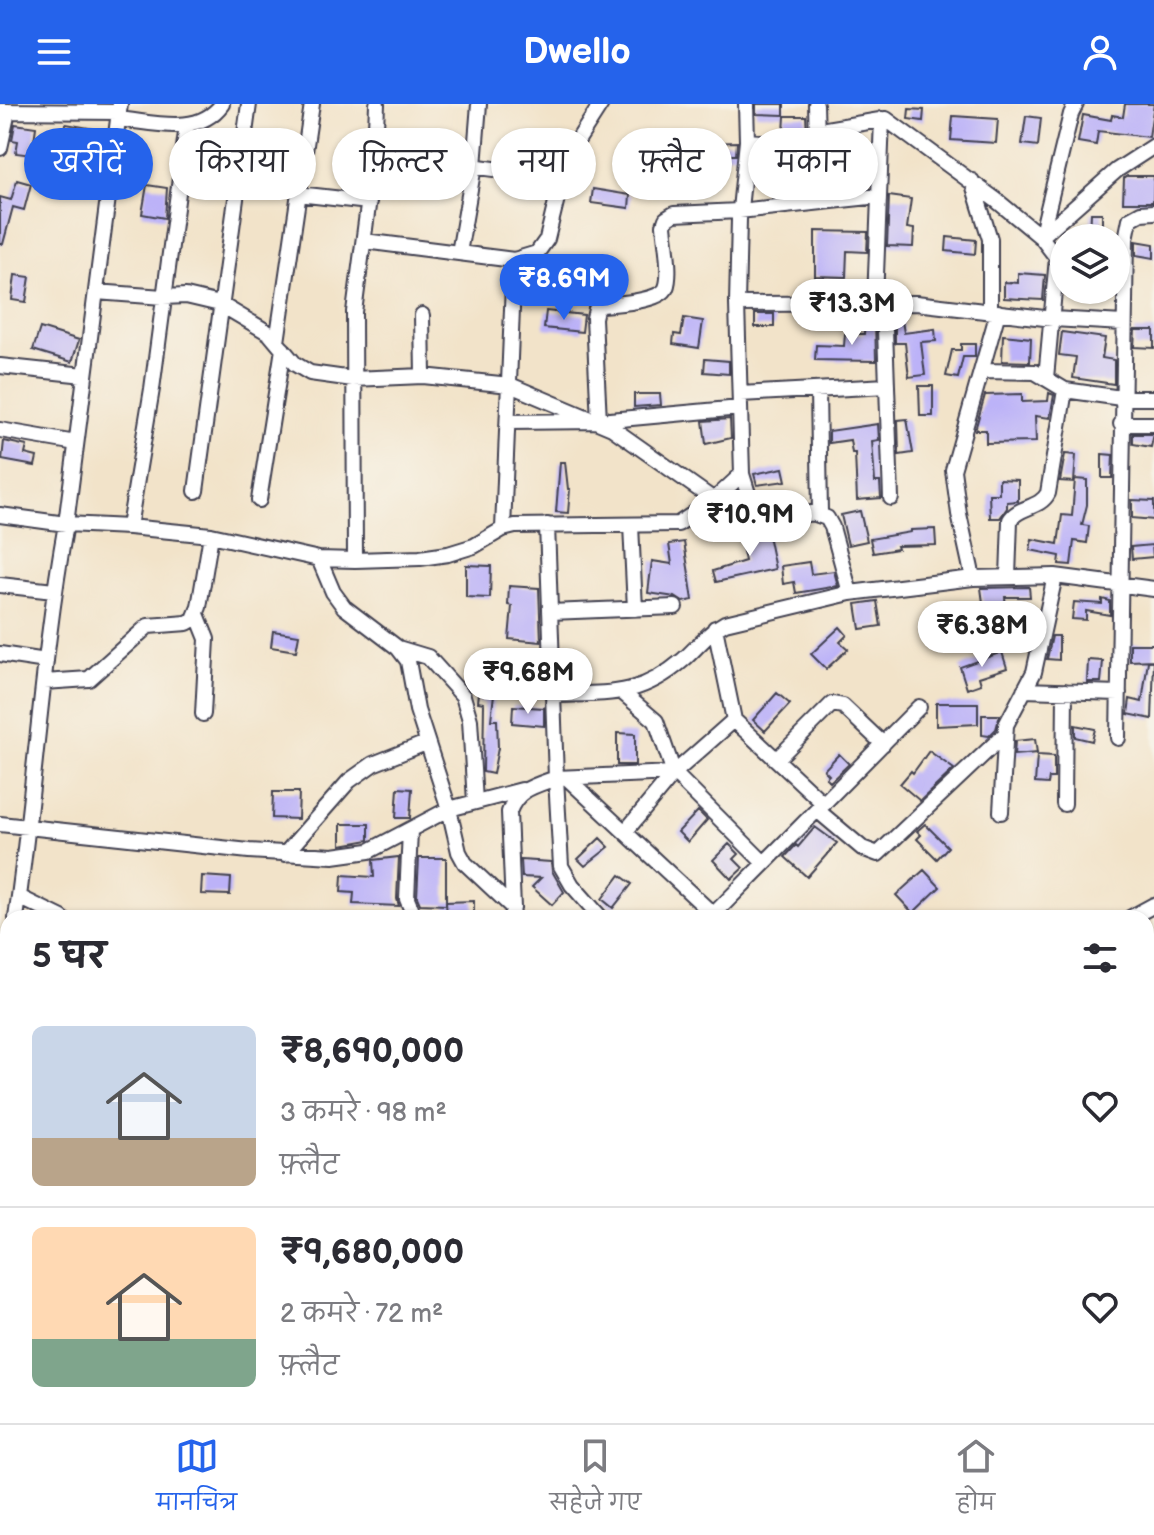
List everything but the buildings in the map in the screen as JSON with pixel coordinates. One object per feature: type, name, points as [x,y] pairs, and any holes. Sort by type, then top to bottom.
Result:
[{"type":"street","points":[[0,148],[4,111],[119,111],[187,125],[207,119],[222,104]]},
{"type":"street","points":[[196,491],[249,104]]},
{"type":"street","points":[[308,128],[312,104]]},
{"type":"street","points":[[376,128],[377,104]]},
{"type":"street","points":[[475,154],[479,104]]},
{"type":"street","points":[[586,128],[601,104]]},
{"type":"street","points":[[746,104],[747,141],[739,211],[737,304],[742,474],[753,510],[759,517],[768,520],[820,513],[827,518],[850,593]]},
{"type":"street","points":[[816,104],[817,128]]},
{"type":"street","points":[[1041,237],[1076,104]]},
{"type":"street","points":[[17,910],[30,826],[54,591],[66,524],[119,111]]},
{"type":"street","points":[[830,128],[885,114]]},
{"type":"street","points":[[885,114],[972,181],[1041,237],[1050,248]]},
{"type":"street","points":[[885,114],[879,196],[879,302],[887,386],[891,498]]},
{"type":"street","points":[[129,527],[152,389],[187,125]]},
{"type":"street","points":[[1041,237],[1117,170],[1154,146]]},
{"type":"street","points":[[972,181],[990,239],[994,312],[953,478],[973,578]]},
{"type":"street","points":[[316,196],[369,202],[354,312],[355,560]]},
{"type":"street","points":[[599,421],[596,309],[601,305],[663,293],[667,282],[666,219],[674,214],[739,211],[879,196]]},
{"type":"street","points":[[259,500],[297,200]]},
{"type":"street","points":[[459,253],[468,200]]},
{"type":"street","points":[[364,241],[514,260],[537,253],[543,247],[555,200]]},
{"type":"street","points":[[1127,224],[1134,216],[1154,212]]},
{"type":"street","points":[[503,529],[514,260]]},
{"type":"street","points":[[96,292],[186,296],[220,304],[262,328],[303,370],[353,379],[423,376],[510,385],[599,421],[626,436],[714,500]]},
{"type":"street","points":[[737,304],[879,302],[1123,323]]},
{"type":"street","points":[[1046,378],[1055,304]]},
{"type":"street","points":[[1118,738],[1122,304]]},
{"type":"street","points":[[422,315],[423,376]]},
{"type":"street","points":[[0,366],[84,375]]},
{"type":"street","points":[[981,371],[1035,372],[1065,390],[1121,398],[1154,398]]},
{"type":"street","points":[[508,422],[599,421],[818,390],[887,386]]},
{"type":"street","points":[[818,390],[820,513]]},
{"type":"street","points":[[1008,577],[1010,520],[1015,513],[1043,501],[1048,493],[1065,390]]},
{"type":"street","points":[[1121,424],[1154,424]]},
{"type":"street","points":[[0,430],[76,443]]},
{"type":"street","points":[[0,515],[66,524],[211,535],[319,559],[420,558],[474,546],[503,529],[547,525],[678,524],[714,500],[742,474]]},
{"type":"street","points":[[547,525],[553,695],[562,778],[561,866],[572,885],[594,910]]},
{"type":"street","points":[[631,525],[635,609]]},
{"type":"street","points":[[203,714],[207,639],[197,614],[211,535]]},
{"type":"street","points":[[319,559],[333,592],[344,607],[398,648],[408,661],[426,743],[449,809],[462,859],[509,910]]},
{"type":"street","points":[[1001,812],[1008,717],[1034,672],[1055,576]]},
{"type":"street","points":[[553,695],[623,693],[638,689],[671,670],[715,628],[725,623],[850,593],[973,578],[1055,576],[1153,587]]},
{"type":"street","points":[[0,585],[54,591]]},
{"type":"street","points":[[550,612],[675,607]]},
{"type":"street","points":[[44,682],[95,676],[148,626],[187,623],[197,614]]},
{"type":"street","points":[[715,628],[734,720],[777,759],[862,848],[878,854],[1005,734]]},
{"type":"street","points":[[398,648],[428,657],[463,696],[470,720],[475,802]]},
{"type":"street","points":[[0,654],[46,661]]},
{"type":"street","points":[[1024,690],[1119,693]]},
{"type":"street","points":[[1064,804],[1065,691]]},
{"type":"street","points":[[623,693],[656,721],[674,773],[764,863]]},
{"type":"street","points":[[777,759],[832,704],[843,706],[883,744]]},
{"type":"street","points":[[720,910],[919,707]]},
{"type":"street","points":[[625,832],[674,773],[734,720]]},
{"type":"street","points":[[285,854],[349,781],[373,764],[426,743]]},
{"type":"street","points":[[0,824],[285,854],[333,856],[369,851],[449,809],[562,778],[674,773]]},
{"type":"street","points":[[562,778],[625,832],[706,910]]},
{"type":"street","points":[[512,910],[507,825],[513,802],[522,790]]},
{"type":"street","points":[[410,830],[407,899],[412,910]]},
{"type":"street","points":[[19,897],[46,910]]}]
